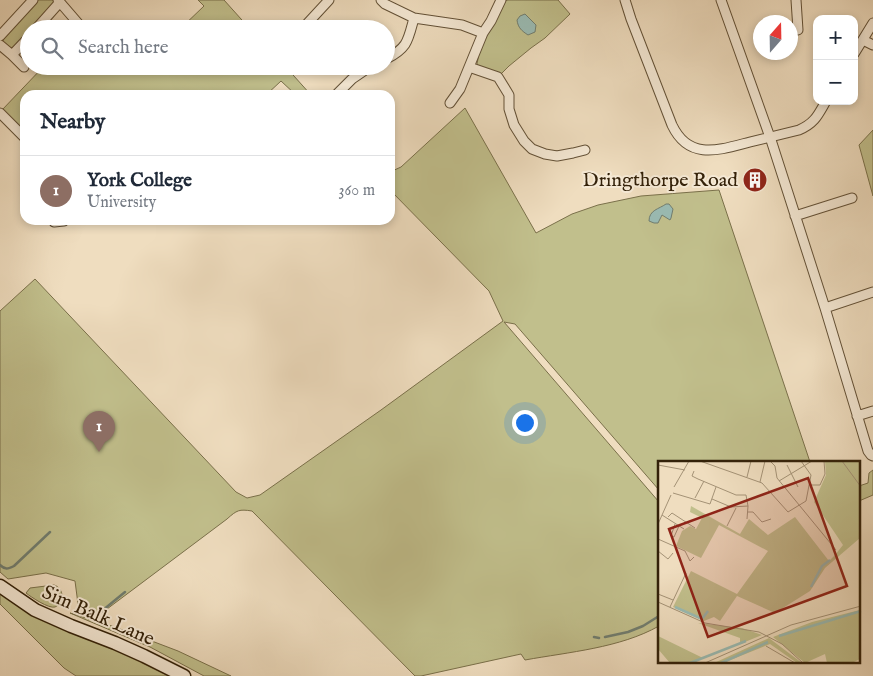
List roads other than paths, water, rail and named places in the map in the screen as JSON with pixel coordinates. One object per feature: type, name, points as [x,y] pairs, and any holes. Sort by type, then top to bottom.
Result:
[{"type":"street","points":[[0,36],[33,0]]},
{"type":"street","points":[[311,20],[329,0]]},
{"type":"street","points":[[381,0],[385,4],[414,18],[462,25],[483,33]]},
{"type":"street","points":[[450,103],[460,89],[483,33],[501,0]]},
{"type":"street","points":[[626,0],[631,20],[668,116],[676,133],[686,144],[693,148],[702,151],[720,150],[799,130],[808,126],[814,120],[823,105]]},
{"type":"street","points":[[721,0],[770,137],[825,308],[856,416],[868,451],[873,456]]},
{"type":"street","points":[[796,0],[797,15]]},
{"type":"street","points":[[43,20],[59,1],[75,20]]},
{"type":"street","points":[[395,55],[399,53],[408,40],[414,18]]},
{"type":"street","points":[[858,48],[873,23]]},
{"type":"street","points":[[863,40],[873,45]]},
{"type":"street","points":[[0,45],[20,63]]},
{"type":"street","points":[[12,55],[20,46]]},
{"type":"street","points":[[469,67],[498,77],[509,95],[509,109],[514,125],[524,141],[532,149],[557,156],[585,150]]},
{"type":"street","points":[[341,90],[358,75]]},
{"type":"street","points":[[0,113],[20,133]]},
{"type":"street","points":[[795,216],[852,198]]},
{"type":"street","points":[[825,308],[873,292]]},
{"type":"street","points":[[856,416],[873,411]]},
{"type":"street","name":"Sim Balk Lane","points":[[0,586],[35,610],[130,650],[184,676]]},
{"type":"water","points":[[525,14],[536,25],[535,32],[528,35],[518,25],[517,20]]},
{"type":"water","points":[[669,204],[673,209],[670,220],[662,215],[658,223],[649,221],[649,217],[655,210]]},
{"type":"waterway","points":[[0,565],[3,568],[14,566],[50,532]]},
{"type":"waterway","points":[[97,615],[125,592]]},
{"type":"waterway","points":[[605,637],[628,632],[643,626],[658,617]]},
{"type":"waterway","points":[[594,637],[599,638]]},
{"type":"place","name":"Dringthorpe Road","points":[[755,180]]},
{"type":"place","name":"York College","points":[[99,452]]}]
